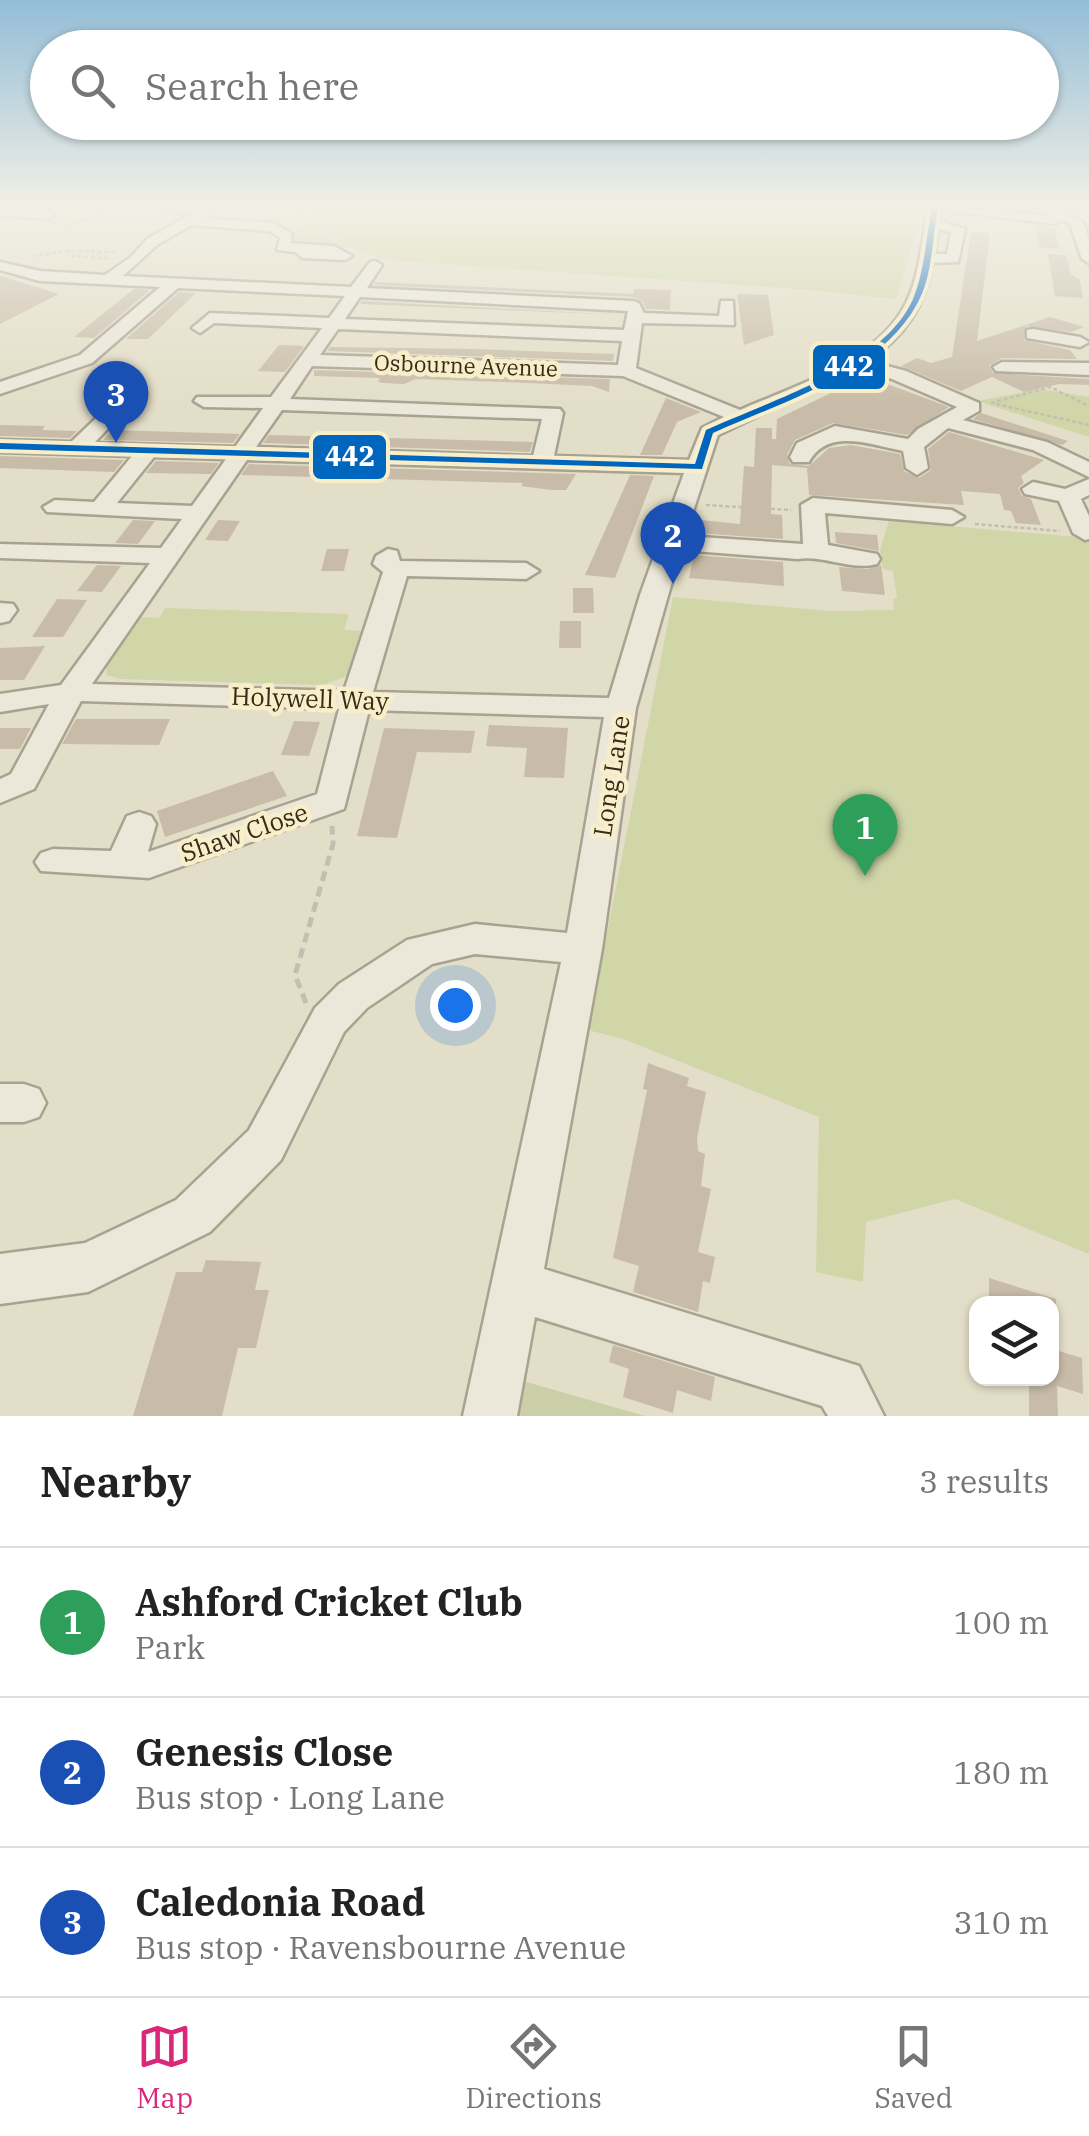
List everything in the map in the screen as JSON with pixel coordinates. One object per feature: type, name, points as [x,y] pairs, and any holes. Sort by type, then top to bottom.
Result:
[{"type":"street","points":[[28,273],[355,292],[633,320]]},
{"type":"street","points":[[107,280],[116,273]]},
{"type":"street","points":[[0,792],[22,780],[71,692],[164,556],[369,273]]},
{"type":"street","name":"Long Lane","points":[[490,1416],[583,950],[622,708],[709,432],[852,363],[886,338],[915,302],[921,273]]},
{"type":"street","points":[[13,287],[40,276]]},
{"type":"street","points":[[0,388],[86,359],[174,284]]},
{"type":"street","points":[[200,328],[210,318],[332,323],[633,320],[698,310],[728,319],[702,337],[698,310]]},
{"type":"street","points":[[626,372],[633,320]]},
{"type":"street","points":[[1033,334],[1086,343]]},
{"type":"street","name":"Osbourne Avenue","points":[[305,360],[626,372],[739,416]]},
{"type":"street","points":[[852,363],[898,375],[972,406],[913,446],[831,427],[804,447],[798,500],[812,505],[952,517]]},
{"type":"street","points":[[1002,367],[1089,369]]},
{"type":"street","points":[[1040,369],[1050,387]]},
{"type":"street","points":[[204,401],[553,413],[542,462]]},
{"type":"street","points":[[75,448],[118,407]]},
{"type":"street","points":[[947,422],[1040,446],[1089,470]]},
{"type":"street","points":[[0,446],[699,467]]},
{"type":"street","points":[[913,446],[917,468]]},
{"type":"street","points":[[100,510],[148,451]]},
{"type":"street","points":[[1034,489],[1079,491],[1085,533]]},
{"type":"street","points":[[812,505],[816,549]]},
{"type":"street","points":[[55,508],[195,513]]},
{"type":"street","points":[[672,542],[798,552],[816,549],[831,556],[868,558]]},
{"type":"street","points":[[0,551],[164,556]]},
{"type":"street","name":"Shaw Close","points":[[52,862],[149,865],[332,801],[393,562],[526,571]]},
{"type":"street","name":"Holywell Way","points":[[0,703],[71,692],[622,708]]},
{"type":"street","points":[[123,864],[139,824]]},
{"type":"street","points":[[0,1279],[88,1267],[193,1216],[265,1145],[328,1020],[353,996],[421,951],[475,939],[583,950]]},
{"type":"street","points":[[516,1286],[840,1385],[857,1416]]},
{"type":"path","points":[[1089,406],[1050,387],[989,404],[1089,425]]},
{"type":"path","points":[[328,1020],[304,1002],[295,975],[333,844],[332,801]]},
{"type":"green space","points":[[570,273],[904,273],[896,299]]},
{"type":"green space","points":[[1041,389],[1089,397],[1089,437],[977,401]]},
{"type":"green space","points":[[889,521],[1089,538],[1089,1254],[955,1199],[866,1222],[863,1282],[816,1272],[819,1117],[623,1039],[588,1030],[673,597],[829,611],[894,610],[893,599],[897,598],[893,571],[883,569],[880,550]]},
{"type":"green space","points":[[165,608],[349,614],[344,630],[362,631],[347,676],[323,685],[121,679],[107,675],[106,665],[141,617],[159,618]]},
{"type":"green space","points":[[523,1381],[645,1416],[516,1416]]},
{"type":"building","points":[[965,273],[985,273],[977,341],[1050,317],[1084,327],[1071,332],[1026,326],[1024,340],[1070,350],[1077,359],[1002,358],[989,366],[993,373],[1089,379],[1089,385],[1059,384],[1024,392],[992,377],[961,391],[901,366],[917,358],[931,363],[952,357]]},
{"type":"building","points":[[1051,273],[1071,273],[1080,280],[1083,298],[1055,296]]},
{"type":"building","points":[[0,276],[27,284],[59,294],[0,324]]},
{"type":"building","points":[[375,282],[633,294],[634,289],[671,290],[670,310],[646,309],[642,301],[633,297],[374,285]]},
{"type":"building","points":[[134,289],[150,290],[94,338],[74,337]]},
{"type":"building","points":[[179,292],[196,293],[148,339],[126,339]]},
{"type":"building","points":[[737,294],[768,295],[774,335],[744,345]]},
{"type":"building","points":[[362,301],[623,315],[360,304]]},
{"type":"building","points":[[279,345],[304,346],[285,372],[258,371]]},
{"type":"building","points":[[330,347],[614,354],[613,361],[327,351]]},
{"type":"building","points":[[314,370],[610,379],[609,392],[592,386],[529,383],[416,379],[404,384],[384,383],[378,382],[380,378],[314,376]]},
{"type":"building","points":[[866,376],[949,407],[907,435],[833,423],[795,440],[787,455],[790,464],[809,466],[829,448],[851,445],[900,454],[904,471],[919,478],[931,470],[928,449],[949,432],[1044,460],[1021,476],[1024,483],[1018,488],[1022,496],[1031,499],[1041,525],[1016,523],[1011,511],[1004,510],[1000,494],[961,491],[964,505],[809,495],[807,468],[772,465],[771,514],[782,515],[783,539],[698,533],[701,520],[740,524],[744,466],[754,467],[756,428],[772,428],[772,439],[776,439],[777,419]]},
{"type":"building","points":[[666,398],[701,412],[677,422],[662,455],[640,455]]},
{"type":"building","points":[[981,413],[1068,441],[1062,445],[973,419]]},
{"type":"building","points":[[0,425],[77,431],[70,438],[0,436]]},
{"type":"building","points":[[112,430],[240,434],[233,443],[103,440]]},
{"type":"building","points":[[269,435],[533,442],[530,452],[263,443]]},
{"type":"building","points":[[0,456],[124,460],[114,472],[0,468]]},
{"type":"building","points":[[156,461],[219,463],[211,474],[146,473]]},
{"type":"building","points":[[249,464],[576,474],[566,490],[551,490],[521,486],[523,483],[241,475]]},
{"type":"building","points":[[630,475],[654,476],[615,578],[585,575]]},
{"type":"building","points":[[133,520],[155,521],[138,544],[115,543]]},
{"type":"building","points":[[218,520],[240,521],[228,541],[205,540]]},
{"type":"building","points":[[835,532],[877,535],[879,551],[836,543]]},
{"type":"building","points":[[327,549],[349,549],[344,571],[321,571]]},
{"type":"building","points":[[694,555],[783,562],[784,586],[689,578]]},
{"type":"building","points":[[97,565],[121,566],[102,592],[77,591]]},
{"type":"building","points":[[881,565],[885,595],[842,591],[839,567],[867,569]]},
{"type":"building","points":[[573,588],[593,588],[594,613],[573,613]]},
{"type":"building","points":[[57,599],[87,600],[63,637],[32,637]]},
{"type":"building","points":[[560,621],[581,621],[581,648],[559,648]]},
{"type":"building","points":[[45,646],[24,680],[0,680],[0,648]]},
{"type":"building","points":[[76,719],[170,719],[159,745],[62,744]]},
{"type":"building","points":[[294,721],[320,722],[309,756],[281,755]]},
{"type":"building","points":[[489,725],[568,728],[564,778],[524,777],[527,748],[486,746]]},
{"type":"building","points":[[0,728],[31,728],[20,749],[0,749]]},
{"type":"building","points":[[384,728],[475,731],[471,753],[417,752],[397,838],[357,836]]},
{"type":"building","points":[[273,771],[287,796],[165,837],[157,811]]},
{"type":"building","points":[[648,1063],[689,1078],[687,1086],[706,1092],[697,1138],[698,1151],[705,1154],[701,1186],[711,1189],[698,1252],[715,1257],[710,1283],[703,1281],[698,1312],[633,1292],[639,1266],[613,1258],[647,1090],[643,1089]]},
{"type":"building","points":[[206,1260],[261,1262],[255,1290],[269,1290],[256,1348],[238,1348],[222,1416],[133,1416],[176,1272],[202,1272]]},
{"type":"building","points":[[989,1278],[1046,1296],[989,1296]]},
{"type":"building","points":[[613,1345],[715,1377],[711,1401],[677,1390],[673,1413],[623,1397],[629,1369],[609,1362]]},
{"type":"building","points":[[1059,1351],[1082,1358],[1083,1394],[1057,1386]]},
{"type":"building","points":[[1029,1386],[1057,1386],[1058,1416],[1029,1416]]},
{"type":"transit line","name":"442","points":[[699,467],[709,432],[823,381],[877,348],[914,304],[924,273]]},
{"type":"transit line","name":"442","points":[[0,446],[699,467]]},
{"type":"place","name":"Caledonia Road","points":[[116,443]]},
{"type":"place","name":"Genesis Close","points":[[673,584]]},
{"type":"place","name":"Ashford Cricket Club","points":[[865,876]]}]
